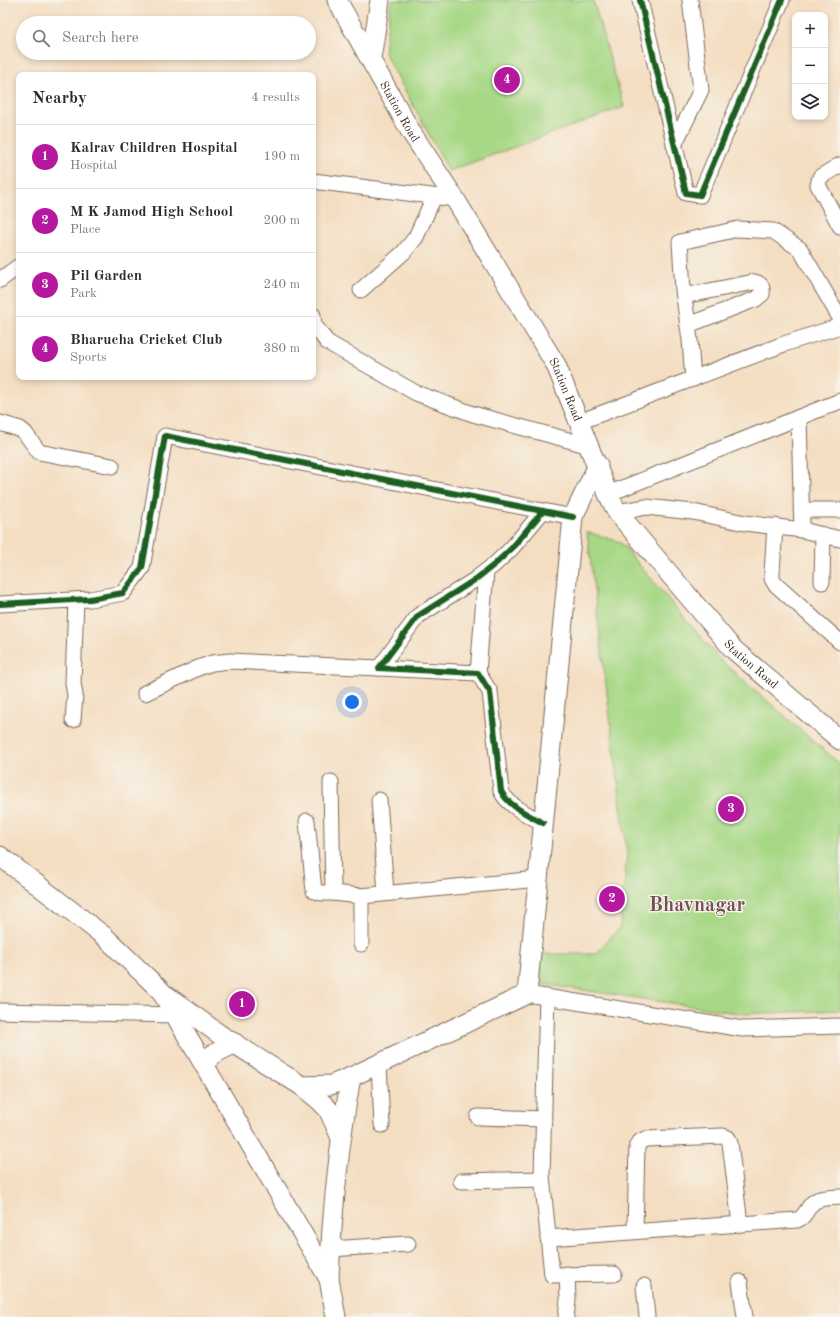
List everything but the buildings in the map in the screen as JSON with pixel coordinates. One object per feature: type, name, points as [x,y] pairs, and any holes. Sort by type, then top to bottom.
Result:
[{"type":"main road","name":"Station Road","points":[[337,0],[412,132],[455,199],[556,365],[598,465],[608,494],[617,512],[733,649],[840,740]]},
{"type":"main road","points":[[371,59],[380,0]]},
{"type":"main road","points":[[302,1086],[331,1085],[351,1077],[527,994],[573,517],[598,465]]},
{"type":"main road","points":[[0,856],[104,936],[161,991],[219,1034],[302,1086],[328,1109],[341,1138]]},
{"type":"main road","points":[[161,991],[329,1279]]},
{"type":"main road","points":[[204,1066],[212,1055],[235,1043]]},
{"type":"main road","points":[[336,1317],[329,1279],[330,1249],[341,1138],[351,1077]]},
{"type":"street","points":[[640,0],[686,194],[700,195],[782,0]]},
{"type":"street","points":[[674,145],[701,90],[690,0]]},
{"type":"street","points":[[840,165],[820,177],[818,180],[818,185],[840,226]]},
{"type":"street","points":[[316,181],[455,199]]},
{"type":"street","points":[[361,290],[404,252],[416,237],[434,197]]},
{"type":"street","points":[[693,379],[680,242],[738,230],[773,231],[800,249],[840,318]]},
{"type":"street","points":[[0,280],[16,268]]},
{"type":"street","points":[[684,296],[754,282],[762,285],[763,290],[762,294],[756,299],[688,325]]},
{"type":"street","points":[[580,422],[784,344],[840,326]]},
{"type":"street","points":[[316,328],[327,342],[416,394],[473,414],[590,446]]},
{"type":"street","points":[[608,494],[840,401]]},
{"type":"street","points":[[799,417],[802,530]]},
{"type":"street","points":[[0,422],[25,433],[39,452],[112,466]]},
{"type":"street","points":[[0,604],[90,599],[123,593],[142,568],[165,436],[573,517]]},
{"type":"street","points":[[617,512],[646,507],[693,512],[746,523],[802,530],[840,539]]},
{"type":"street","points":[[802,510],[840,510]]},
{"type":"street","points":[[379,668],[418,616],[486,572],[511,549],[543,511]]},
{"type":"street","points":[[775,526],[772,579],[775,584],[840,642]]},
{"type":"street","points":[[822,582],[823,535]]},
{"type":"street","points":[[486,572],[478,673],[490,692],[501,791],[504,797],[511,804],[543,824]]},
{"type":"street","points":[[73,720],[75,695],[73,683],[76,600]]},
{"type":"street","points":[[146,693],[212,662],[230,661],[478,673]]},
{"type":"street","points":[[331,782],[334,893]]},
{"type":"street","points":[[379,800],[386,893]]},
{"type":"street","points":[[307,821],[314,891],[322,894],[334,893],[361,896],[538,879]]},
{"type":"street","points":[[361,896],[361,944]]},
{"type":"street","points":[[527,994],[743,1029],[840,1026]]},
{"type":"street","points":[[547,997],[542,1179],[552,1275],[614,1274]]},
{"type":"street","points":[[0,1011],[175,1015]]},
{"type":"street","points":[[379,1064],[382,1125]]},
{"type":"street","points":[[478,1117],[544,1119]]},
{"type":"street","points":[[635,1231],[637,1145],[640,1141],[646,1139],[723,1136],[728,1138],[730,1143],[740,1224]]},
{"type":"street","points":[[461,1181],[542,1179]]},
{"type":"street","points":[[548,1238],[797,1220],[801,1218],[810,1204],[816,1200],[820,1198],[840,1197]]},
{"type":"street","points":[[330,1249],[408,1244]]},
{"type":"street","points":[[566,1317],[568,1300],[567,1274]]},
{"type":"street","points":[[740,1282],[745,1317]]},
{"type":"street","points":[[644,1286],[647,1317]]},
{"type":"green space","points":[[391,0],[593,0],[624,107],[449,171],[384,52]]},
{"type":"green space","points":[[587,532],[620,542],[720,660],[840,764],[840,1010],[745,1014],[542,984],[539,954],[596,954],[620,927],[627,854]]},
{"type":"cycle path","points":[[640,0],[686,193],[700,195],[782,0]]},
{"type":"cycle path","points":[[0,604],[90,599],[123,593],[142,568],[165,436],[573,517]]},
{"type":"cycle path","points":[[543,511],[511,549],[495,564],[476,579],[418,616],[379,668],[478,673],[490,692],[501,791],[514,806],[543,823]]},
{"type":"place","name":"Bharucha Cricket Club","points":[[507,80]]},
{"type":"place","name":"Pil Garden","points":[[731,809]]},
{"type":"place","name":"M K Jamod High School","points":[[612,899]]},
{"type":"place","name":"Kalrav Children Hospital","points":[[242,1004]]},
{"type":"district","name":"Bhavnagar","points":[[697,904]]}]
